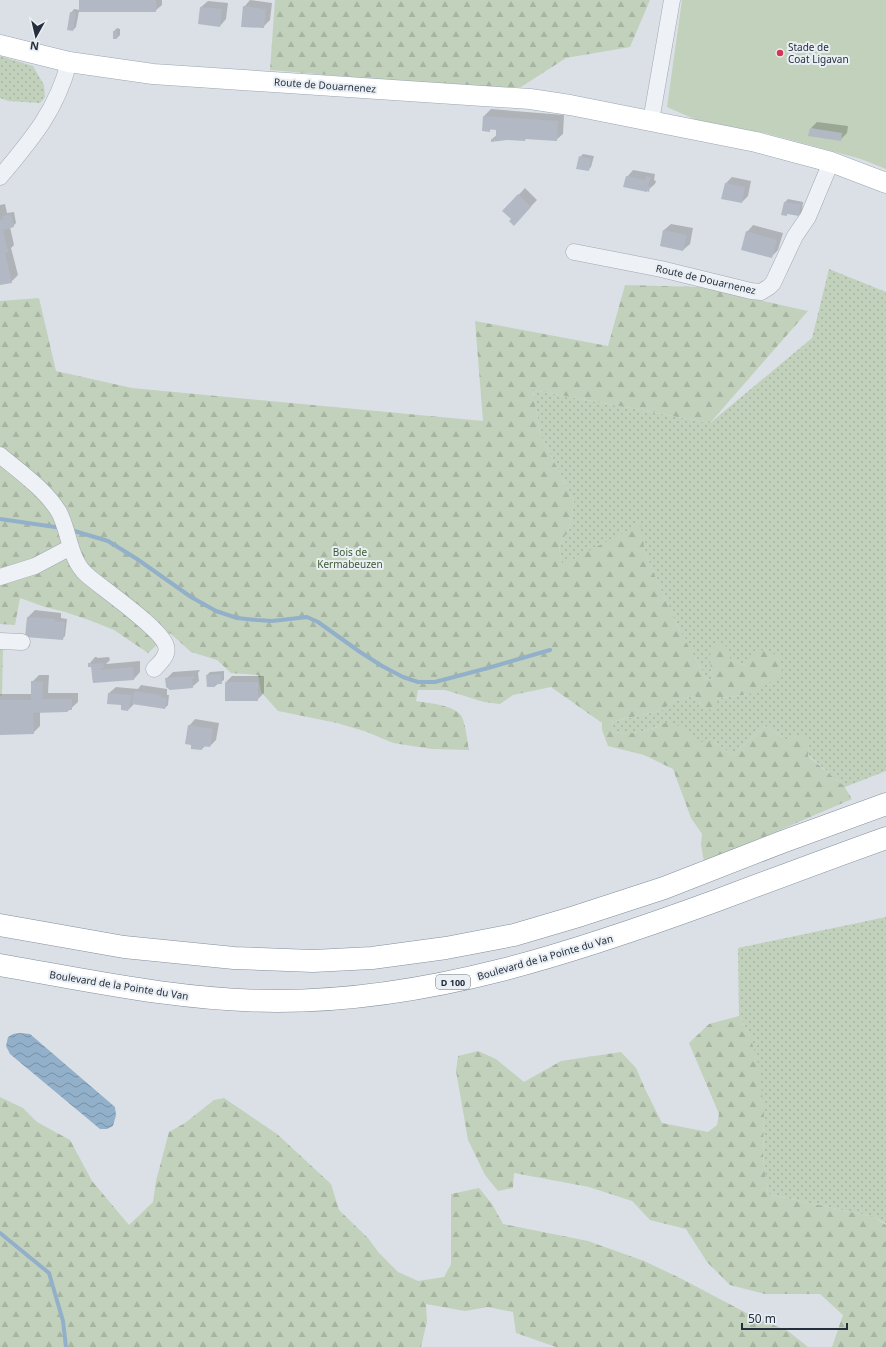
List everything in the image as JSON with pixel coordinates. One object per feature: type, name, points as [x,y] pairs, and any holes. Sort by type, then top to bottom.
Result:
[{"type":"highway","points":[[0,925],[124,946],[234,958],[312,961],[372,958],[446,948],[514,935],[664,888],[782,842],[886,804]]},
{"type":"highway","name":"Boulevard de la Pointe du Van","points":[[0,965],[130,988],[183,996],[230,1000],[278,1001],[338,999],[403,991],[466,980],[604,941],[886,838]]},
{"type":"main road","name":"Route de Douarnenez","points":[[0,45],[69,62],[153,74],[530,100],[593,109],[756,142],[831,162],[886,183]]},
{"type":"street","points":[[651,121],[672,0]]},
{"type":"street","points":[[0,177],[24,149],[47,116],[61,87],[69,62]]},
{"type":"street","name":"Route de Douarnenez","points":[[574,252],[662,268],[751,291],[761,292],[769,287],[778,272],[795,236],[808,217],[831,162]]},
{"type":"street","points":[[0,455],[43,492],[58,512],[68,535],[76,561],[87,575],[145,622],[156,632],[166,645],[166,654],[162,662],[154,669]]},
{"type":"street","points":[[0,577],[35,566],[68,535]]},
{"type":"street","points":[[0,642],[22,642]]},
{"type":"green space","points":[[275,0],[650,0],[630,47],[566,58],[521,87],[467,87],[270,70]]},
{"type":"green space","name":"Stade de Coat Ligavan","points":[[682,0],[886,0],[886,169],[861,159],[765,133],[703,123],[667,107]]},
{"type":"green space","points":[[0,56],[33,66],[44,85],[45,97],[40,103],[8,101],[0,98]]},
{"type":"green space","points":[[829,269],[886,292],[886,771],[845,787],[808,755],[809,746],[787,740],[765,726],[733,755],[714,742],[697,743],[666,723],[640,732],[614,732],[611,722],[662,710],[675,700],[695,696],[704,708],[715,705],[715,699],[749,694],[745,665],[730,659],[710,664],[713,680],[707,679],[680,631],[660,588],[645,552],[639,525],[562,566],[559,546],[570,527],[574,501],[540,434],[533,390],[710,423],[812,338]]},
{"type":"green space","name":"Bois de Kermabeuzen","points":[[625,285],[701,287],[808,311],[710,423],[533,390],[540,434],[574,501],[570,527],[559,546],[562,565],[640,524],[645,552],[660,588],[680,631],[707,679],[713,680],[710,666],[710,656],[716,643],[722,643],[729,649],[730,659],[745,665],[760,650],[780,656],[782,673],[769,683],[749,694],[715,699],[715,707],[711,710],[704,708],[695,696],[675,700],[662,710],[611,722],[614,732],[634,733],[654,728],[665,723],[672,723],[676,724],[697,742],[714,742],[733,755],[765,726],[787,740],[796,734],[807,739],[809,746],[808,756],[844,786],[852,799],[704,862],[701,845],[702,834],[691,818],[673,769],[644,755],[608,746],[602,730],[602,723],[551,687],[513,695],[500,704],[484,702],[445,690],[418,690],[416,701],[441,705],[459,713],[462,717],[469,750],[432,749],[393,743],[367,732],[337,723],[278,711],[261,692],[258,675],[231,673],[217,660],[191,652],[170,633],[148,653],[114,630],[89,620],[20,598],[15,625],[0,624],[0,301],[39,298],[56,371],[132,388],[483,421],[475,321],[608,346]]},
{"type":"green space","points":[[0,649],[3,650],[2,695],[0,696]]},
{"type":"green space","points":[[886,917],[886,1224],[874,1217],[768,1194],[763,1157],[764,1116],[750,1036],[739,1016],[738,948]]},
{"type":"green space","points":[[739,1016],[750,1036],[760,1070],[764,1116],[763,1157],[768,1194],[874,1217],[886,1225],[886,1347],[832,1347],[843,1315],[820,1294],[765,1294],[730,1285],[707,1262],[686,1229],[650,1220],[632,1201],[589,1187],[514,1173],[513,1188],[498,1191],[485,1175],[468,1140],[456,1071],[458,1056],[478,1051],[496,1059],[524,1082],[561,1061],[621,1052],[636,1068],[662,1123],[708,1132],[717,1125],[719,1114],[689,1043],[709,1024]]},
{"type":"green space","points":[[0,1097],[23,1108],[37,1122],[70,1140],[92,1181],[129,1225],[153,1202],[156,1181],[169,1132],[185,1123],[214,1100],[224,1098],[277,1134],[331,1184],[339,1210],[368,1238],[379,1253],[398,1272],[418,1281],[444,1277],[451,1264],[451,1194],[479,1188],[492,1204],[503,1224],[588,1241],[644,1261],[754,1317],[788,1331],[808,1347],[556,1347],[516,1333],[513,1312],[488,1307],[465,1311],[426,1304],[427,1321],[421,1347],[0,1347]]},
{"type":"water","points":[[13,1034],[30,1034],[115,1107],[116,1115],[113,1126],[107,1129],[100,1129],[10,1054],[6,1046],[8,1037]]},
{"type":"building","points":[[79,0],[156,0],[156,12],[79,12]]},
{"type":"building","points":[[243,6],[266,9],[264,28],[241,27]]},
{"type":"building","points":[[200,7],[222,9],[220,27],[198,24]]},
{"type":"building","points":[[70,12],[76,12],[73,31],[67,30]]},
{"type":"building","points":[[113,31],[117,31],[117,39],[113,39]]},
{"type":"building","points":[[483,116],[558,121],[557,141],[525,139],[525,141],[507,140],[491,142],[491,139],[496,139],[496,130],[490,129],[490,132],[482,131]]},
{"type":"building","points":[[810,128],[842,133],[841,141],[808,136]]},
{"type":"building","points":[[579,156],[591,159],[589,171],[576,169]]},
{"type":"building","points":[[626,176],[645,180],[646,176],[651,177],[648,186],[650,187],[649,192],[623,187]]},
{"type":"building","points":[[725,183],[745,187],[742,203],[721,199]]},
{"type":"building","points":[[518,194],[531,207],[514,226],[509,221],[511,219],[502,211]]},
{"type":"building","points":[[784,202],[801,204],[799,216],[787,214],[787,216],[781,215]]},
{"type":"building","points":[[11,214],[14,227],[3,230],[8,252],[5,253],[12,283],[0,285],[0,220],[3,219],[3,216]]},
{"type":"building","points":[[663,230],[687,235],[683,251],[660,246]]},
{"type":"building","points":[[746,231],[777,240],[772,258],[741,250]]},
{"type":"building","points":[[27,617],[55,619],[55,621],[65,622],[63,640],[25,637]]},
{"type":"building","points":[[88,663],[103,663],[104,668],[100,668],[101,670],[133,667],[134,680],[93,683],[91,667],[88,667]]},
{"type":"building","points":[[221,674],[222,684],[215,684],[215,687],[207,687],[206,675]]},
{"type":"building","points":[[194,676],[194,679],[192,679],[193,688],[170,690],[166,687],[165,678]]},
{"type":"building","points":[[31,681],[43,682],[42,699],[72,699],[72,710],[67,710],[67,712],[33,713],[34,734],[0,735],[0,700],[31,700]]},
{"type":"building","points":[[225,682],[258,682],[258,701],[225,701]]},
{"type":"building","points":[[134,691],[161,695],[161,697],[167,698],[165,709],[132,704]]},
{"type":"building","points":[[108,693],[132,695],[128,711],[121,710],[121,705],[107,704]]},
{"type":"building","points":[[188,725],[213,729],[210,747],[202,746],[202,750],[191,749],[191,745],[185,744]]},
{"type":"waterway","points":[[0,519],[62,528]]},
{"type":"waterway","points":[[71,530],[108,541],[137,559],[191,597],[216,611],[237,618],[272,621],[307,617],[318,622],[382,666],[403,677],[418,682],[435,682],[550,650]]},
{"type":"waterway","points":[[0,1233],[49,1273],[63,1321],[66,1347]]},
{"type":"place","name":"Stade de Coat Ligavan","points":[[780,53]]}]
